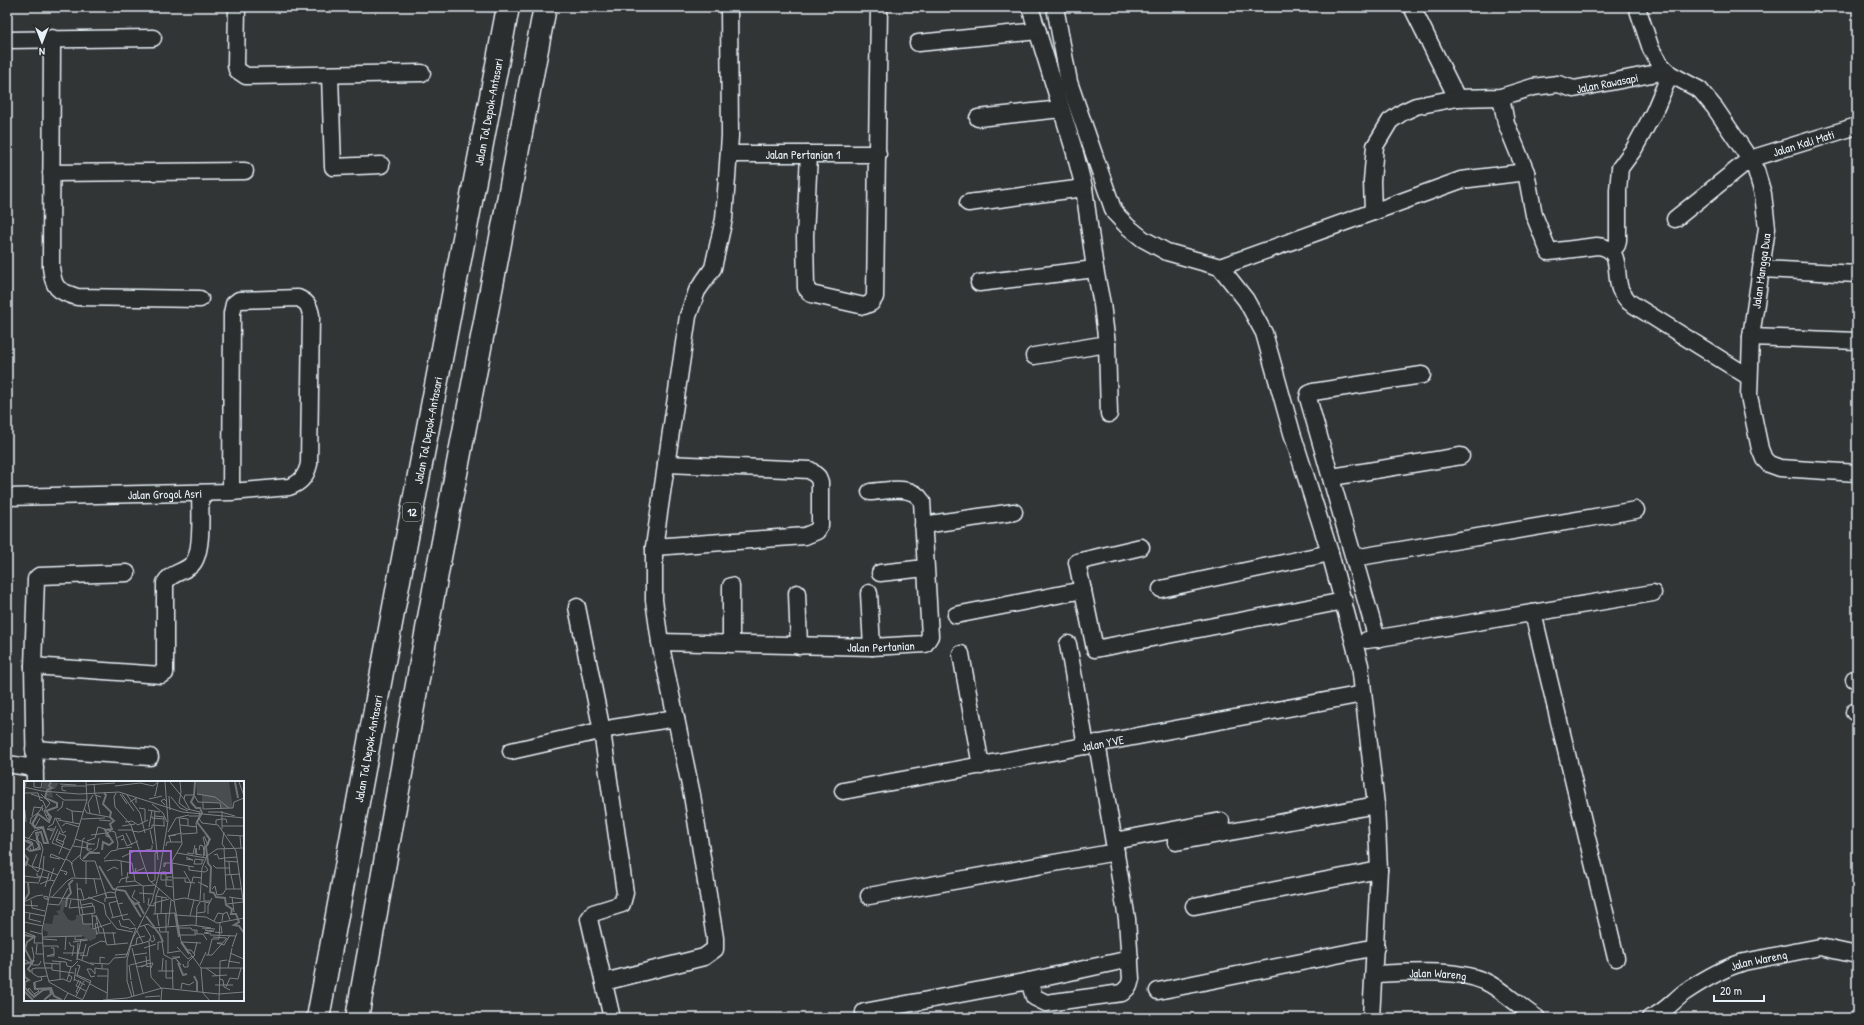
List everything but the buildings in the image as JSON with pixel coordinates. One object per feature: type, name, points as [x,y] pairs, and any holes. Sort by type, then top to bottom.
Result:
[{"type":"highway","name":"Jalan Tol Depok–Antasari","points":[[318,1018],[403,556],[508,7]]},
{"type":"highway","points":[[357,1018],[440,560],[545,7]]},
{"type":"street","points":[[237,7],[236,65],[240,74],[251,77],[422,74]]},
{"type":"street","points":[[604,982],[704,957],[715,949],[715,938],[696,818],[660,642],[654,600],[654,547],[688,316],[695,296],[713,268],[717,256],[724,219],[730,136],[729,7]]},
{"type":"street","points":[[809,154],[805,236],[806,288],[811,294],[858,306],[864,306],[871,303],[875,297],[879,7]]},
{"type":"street","points":[[1030,7],[1075,153],[1084,188],[1095,268],[1102,304],[1106,344],[1109,414]]},
{"type":"street","points":[[1055,7],[1069,82],[1114,212],[1127,226],[1143,239],[1167,252],[1220,267],[1461,180],[1526,172]]},
{"type":"street","points":[[1412,7],[1457,98]]},
{"type":"street","name":"Jalan Mangga Dua","points":[[1637,7],[1651,50],[1668,72],[1700,90],[1715,108],[1755,167],[1763,194],[1767,228],[1751,337],[1749,377],[1750,396],[1760,449],[1764,459],[1769,464],[1780,468],[1857,473]]},
{"type":"street","points":[[918,43],[1038,31]]},
{"type":"street","points":[[52,38],[51,267],[53,284],[63,292],[77,297],[200,299]]},
{"type":"street","points":[[7,40],[52,38],[153,38]]},
{"type":"street","points":[[1612,251],[1618,240],[1618,190],[1620,168],[1634,149],[1654,112],[1668,72]]},
{"type":"street","name":"Jalan Rawasapi","points":[[1373,212],[1373,158],[1375,146],[1390,121],[1403,112],[1416,106],[1457,98],[1501,97],[1533,87],[1558,84],[1574,88],[1668,72]]},
{"type":"street","points":[[330,75],[333,167],[381,165]]},
{"type":"street","points":[[1501,97],[1506,123],[1526,172],[1534,215],[1549,252],[1597,246],[1604,247],[1612,251],[1615,256],[1620,289],[1629,302],[1749,377]]},
{"type":"street","points":[[978,118],[1061,109]]},
{"type":"street","name":"Jalan Kali Mati","points":[[1750,159],[1857,126]]},
{"type":"street","name":"Jalan Pertanian 1","points":[[729,154],[878,154]]},
{"type":"street","points":[[1675,219],[1750,159]]},
{"type":"street","points":[[51,173],[245,171]]},
{"type":"street","points":[[968,203],[1084,188]]},
{"type":"street","points":[[1220,267],[1246,300],[1264,333],[1292,433],[1330,553],[1356,643],[1376,805],[1379,870],[1371,1018]]},
{"type":"street","points":[[979,283],[1095,268]]},
{"type":"street","points":[[1762,269],[1857,274]]},
{"type":"street","name":"Jalan Grogol Asri","points":[[7,497],[231,492],[289,487],[297,484],[307,472],[309,464],[311,315],[310,306],[298,298],[239,300],[234,304],[232,314],[231,492]]},
{"type":"street","points":[[1751,337],[1857,341]]},
{"type":"street","points":[[1034,356],[1106,344]]},
{"type":"street","points":[[1377,639],[1332,477],[1308,398],[1313,392],[1422,375]]},
{"type":"street","points":[[1332,477],[1461,456]]},
{"type":"street","points":[[654,547],[805,536],[817,531],[820,525],[820,482],[815,473],[810,470],[666,464]]},
{"type":"street","name":"Jalan Pertanian","points":[[660,642],[872,647],[925,644],[930,636],[922,501],[918,495],[906,490],[870,492]]},
{"type":"street","points":[[33,666],[161,675],[165,673],[165,583],[169,577],[190,567],[197,558],[200,493]]},
{"type":"street","points":[[1354,558],[1636,510]]},
{"type":"street","points":[[923,525],[1014,512]]},
{"type":"street","points":[[1141,547],[1077,562],[1094,649],[1344,601]]},
{"type":"street","points":[[1161,589],[1330,553]]},
{"type":"street","points":[[880,573],[925,568]]},
{"type":"street","points":[[7,764],[35,775],[33,666],[35,584],[39,576],[127,573]]},
{"type":"street","points":[[731,586],[731,644]]},
{"type":"street","points":[[956,615],[1083,590]]},
{"type":"street","points":[[797,592],[799,646]]},
{"type":"street","points":[[869,593],[872,647]]},
{"type":"street","points":[[1356,643],[1653,593]]},
{"type":"street","points":[[578,607],[602,731],[625,893],[622,904],[593,913],[590,919],[612,1018]]},
{"type":"street","points":[[1533,613],[1616,958]]},
{"type":"street","points":[[1029,981],[1034,997],[1046,1003],[1122,993],[1129,986],[1130,979],[1128,919],[1115,846],[1068,644]]},
{"type":"street","points":[[961,654],[981,766]]},
{"type":"street","name":"Jalan YVE","points":[[843,791],[1363,694]]},
{"type":"street","points":[[511,751],[602,731],[676,718]]},
{"type":"street","points":[[34,748],[150,757]]},
{"type":"street","points":[[1176,842],[1376,805]]},
{"type":"street","points":[[869,896],[1115,846],[1221,821]]},
{"type":"street","points":[[1194,906],[1379,870]]},
{"type":"street","points":[[1158,991],[1376,947]]},
{"type":"street","name":"Jalan Wareng","points":[[1650,1018],[1659,1014],[1684,993],[1732,965],[1820,947],[1857,955]]},
{"type":"street","points":[[864,1012],[1029,981],[1130,959]]},
{"type":"street","name":"Jalan Wareng","points":[[1374,974],[1435,973],[1464,976],[1483,981],[1537,1018]]}]
